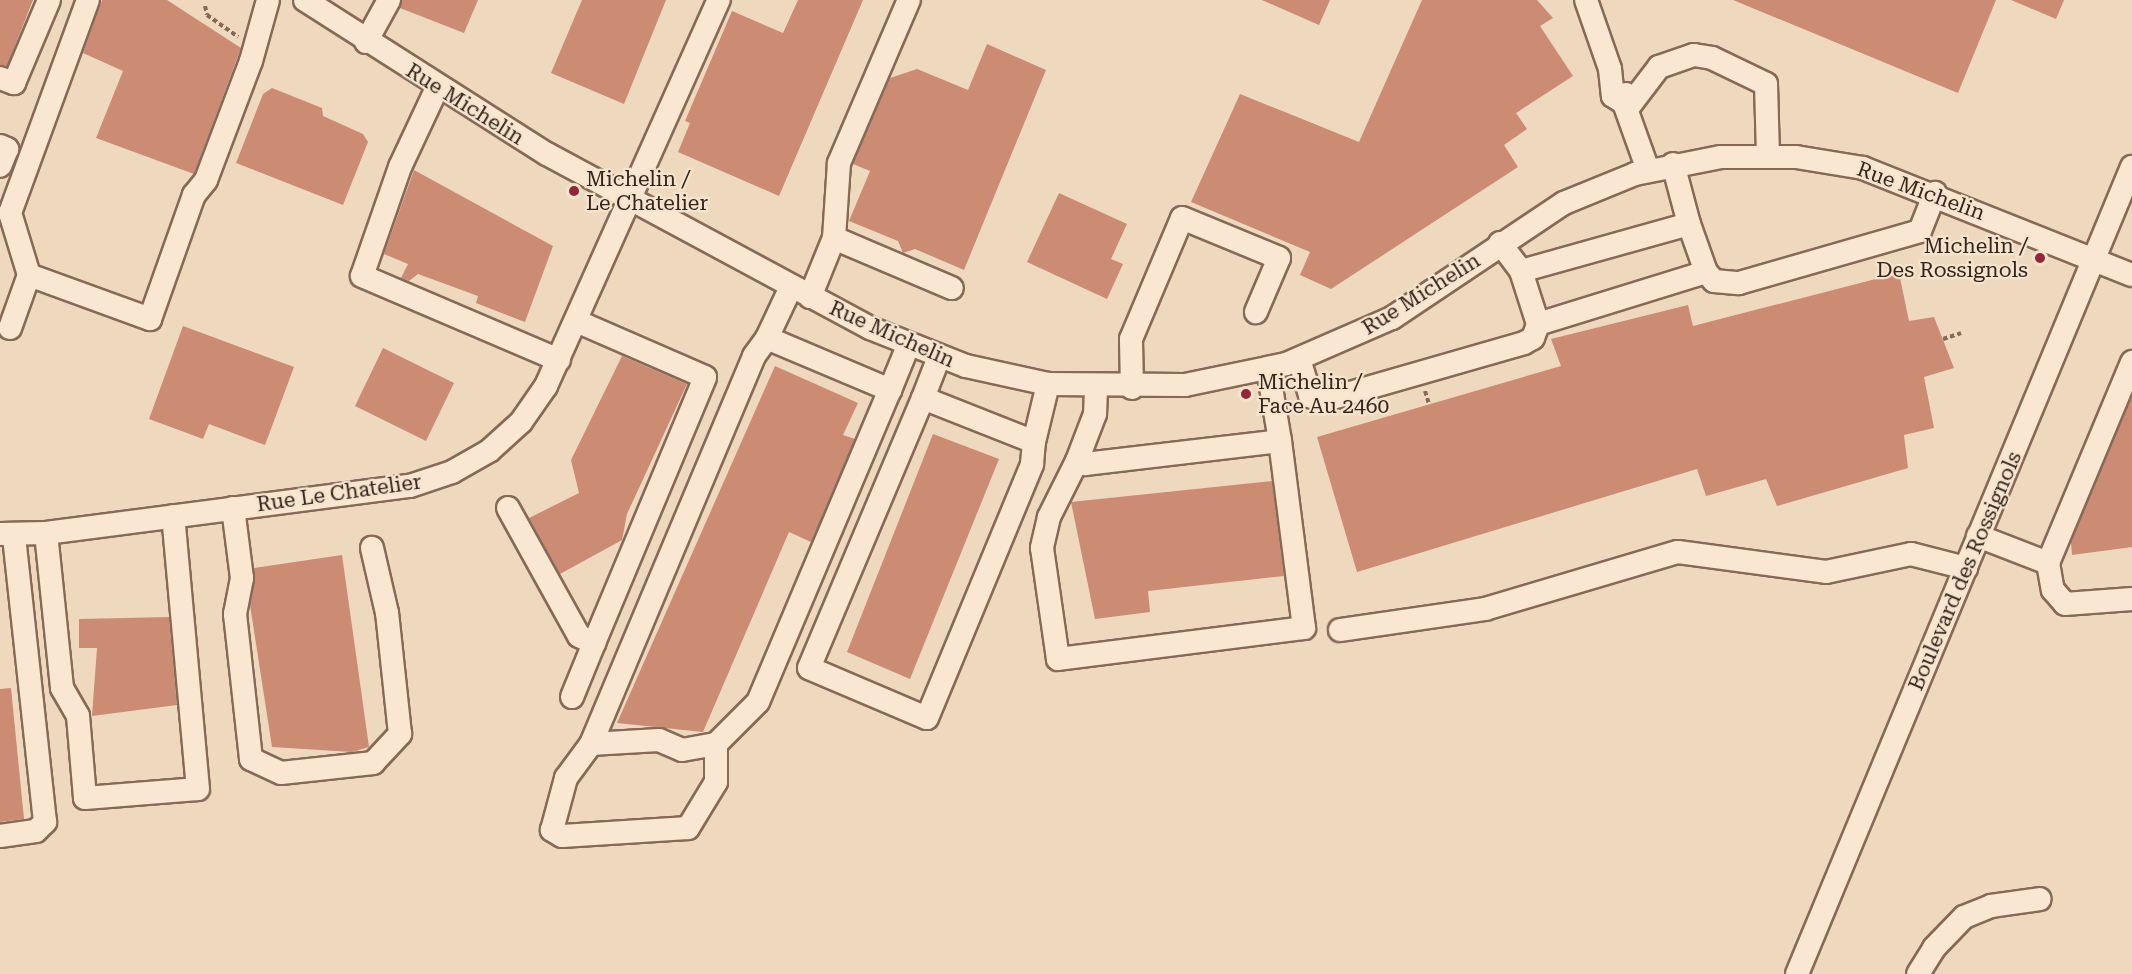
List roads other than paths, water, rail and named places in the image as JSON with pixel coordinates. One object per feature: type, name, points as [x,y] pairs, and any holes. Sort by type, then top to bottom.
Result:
[{"type":"street","points":[[0,78],[14,83],[50,0]]},
{"type":"street","points":[[10,328],[29,275],[10,213],[88,0]]},
{"type":"street","points":[[29,275],[150,319],[194,195],[210,169],[268,0]]},
{"type":"street","name":"Rue Michelin","points":[[305,0],[437,88],[627,199],[800,292],[908,346],[939,357],[1048,384],[1132,388],[1269,369],[1299,359],[1392,318],[1500,243],[1564,203],[1648,170],[1673,164],[1768,156],[1846,164],[1935,193],[2132,275]]},
{"type":"street","points":[[366,42],[388,0]]},
{"type":"street","name":"Rue Le Chatelier","points":[[7,534],[46,533],[410,486],[452,472],[489,451],[521,422],[559,360],[627,199],[640,185],[719,0]]},
{"type":"street","points":[[716,744],[716,782],[688,828],[556,834],[552,824],[566,778],[591,744],[754,356],[800,292],[834,238],[839,163],[909,0]]},
{"type":"street","points":[[1586,0],[1610,69],[1620,76],[1625,106],[1648,170]]},
{"type":"street","points":[[1625,106],[1659,67],[1694,55],[1712,58],[1766,84],[1768,156]]},
{"type":"street","points":[[437,88],[400,167],[362,276],[559,360]]},
{"type":"street","points":[[0,146],[7,149],[0,166]]},
{"type":"street","points":[[1673,164],[1689,224],[1706,272],[1721,283],[1739,283],[1920,231],[1935,193]]},
{"type":"street","name":"Boulevard des Rossignols","points":[[1797,974],[2132,167]]},
{"type":"street","points":[[1132,388],[1131,339],[1182,218],[1279,258],[1256,312]]},
{"type":"street","points":[[1521,271],[1689,224]]},
{"type":"street","points":[[834,238],[952,288]]},
{"type":"street","points":[[1299,359],[1310,396],[1322,401],[1524,343],[1533,338],[1538,324],[1521,271],[1500,243]]},
{"type":"street","points":[[1538,324],[1706,272]]},
{"type":"street","points":[[572,696],[705,376],[576,321]]},
{"type":"street","points":[[767,338],[890,390]]},
{"type":"street","points":[[591,744],[659,740],[682,750],[716,744],[758,702],[908,346]]},
{"type":"street","points":[[939,357],[809,668],[927,718],[1032,464],[1034,442],[1048,384]]},
{"type":"street","points":[[2132,362],[2048,563],[2053,590],[2065,604],[2132,599]]},
{"type":"street","points":[[1096,388],[1095,414],[1077,461],[1048,517],[1042,548],[1058,659],[1304,628],[1269,369]]},
{"type":"street","points":[[923,398],[1034,442]]},
{"type":"street","points":[[1077,461],[1091,464],[1280,441]]},
{"type":"street","points":[[233,508],[242,578],[236,614],[251,759],[281,773],[373,763],[400,734],[387,613],[372,548]]},
{"type":"street","points":[[508,508],[579,636],[594,643]]},
{"type":"street","points":[[46,533],[62,688],[78,716],[85,798],[198,789],[172,516]]},
{"type":"street","points":[[0,836],[36,831],[45,822],[7,534]]},
{"type":"street","points":[[1978,536],[2048,563]]},
{"type":"street","points":[[1340,630],[1485,609],[1678,552],[1826,572],[1911,554],[1966,568]]},
{"type":"street","points":[[1918,974],[1934,948],[1964,917],[1991,906],[2040,899]]},
{"type":"place","name":"Michelin / Le Chatelier","points":[[574,191]]},
{"type":"place","name":"Michelin / Des Rossignols","points":[[2040,258]]},
{"type":"place","name":"Michelin / Face Au 2460","points":[[1246,394]]}]
